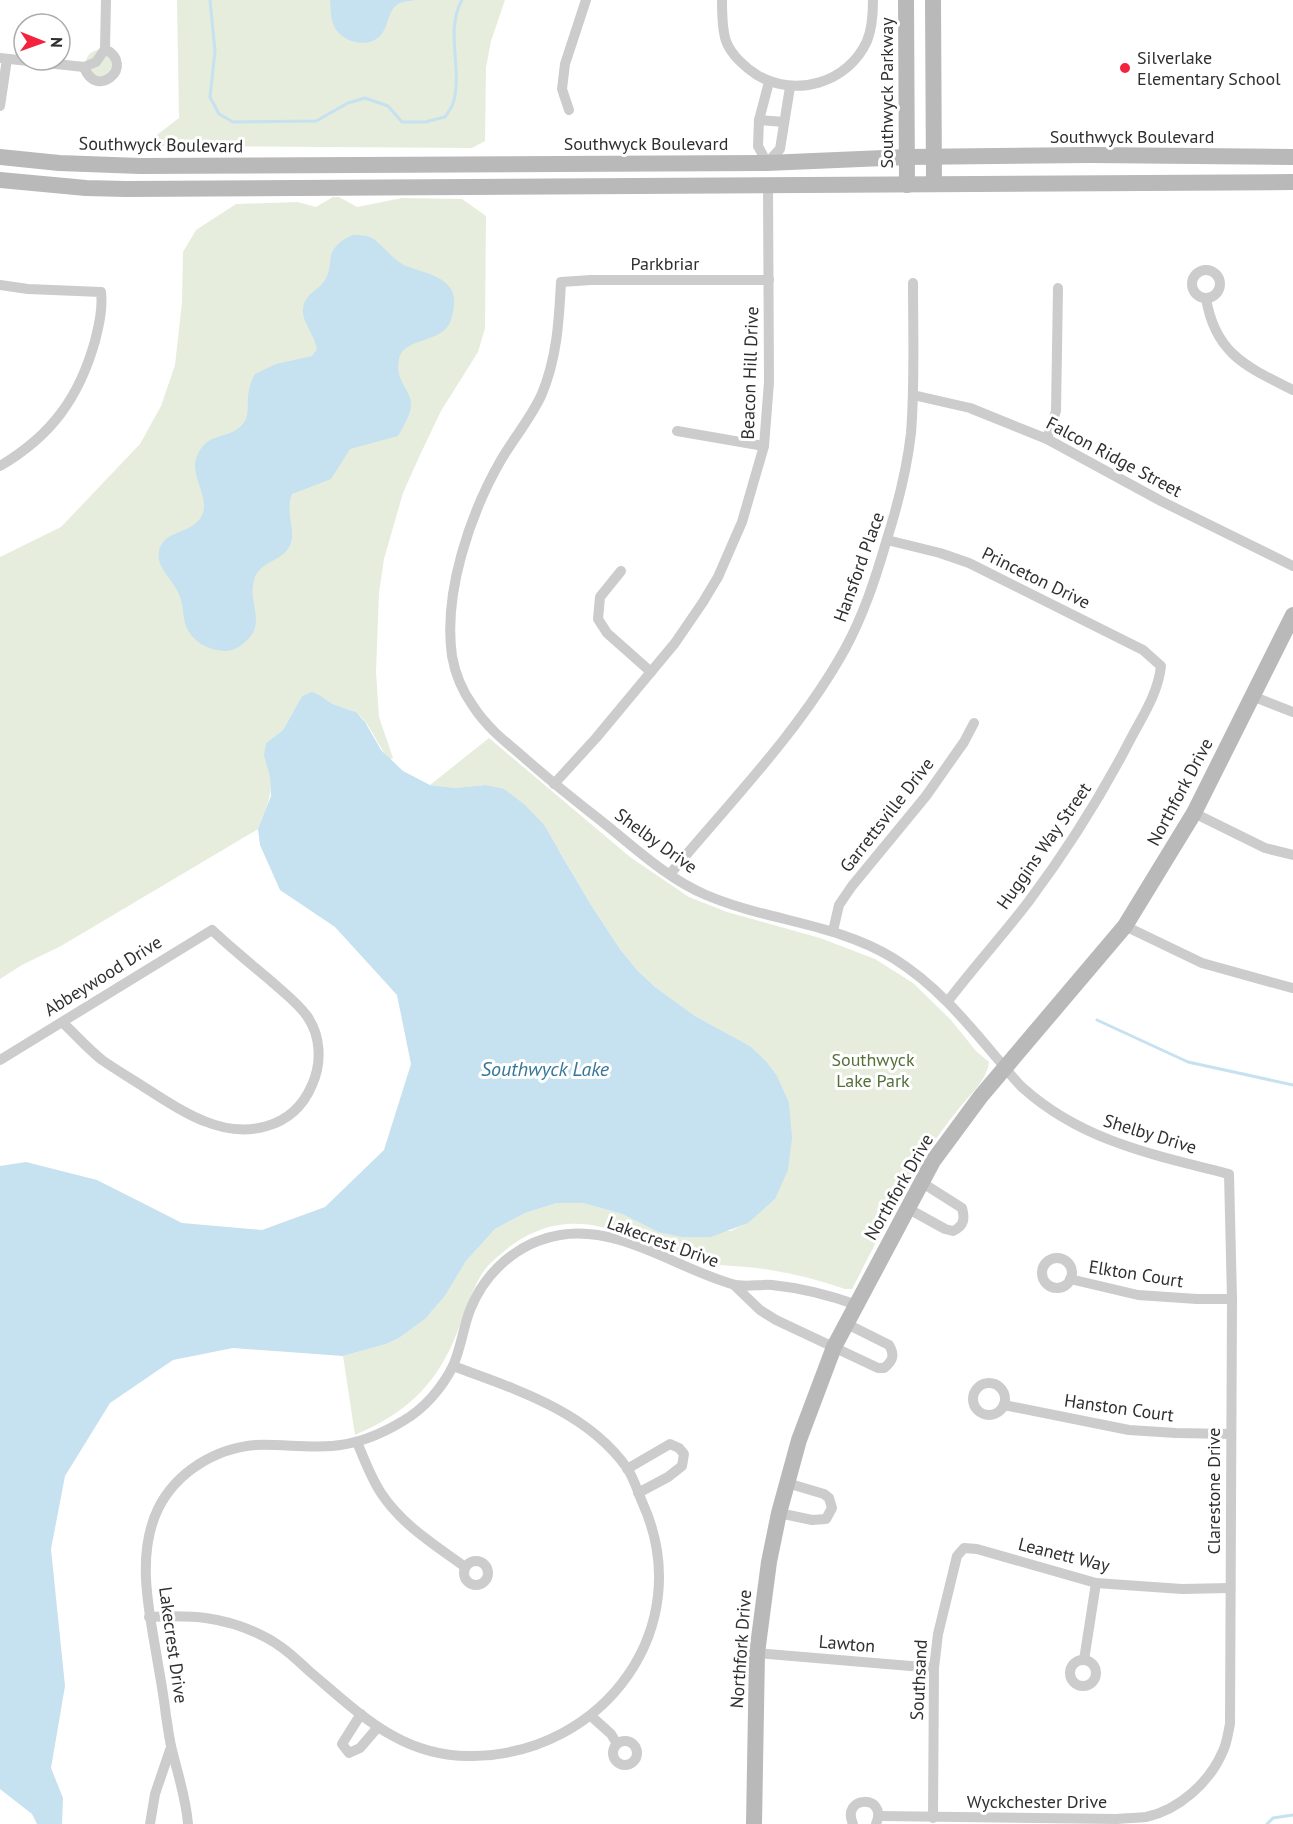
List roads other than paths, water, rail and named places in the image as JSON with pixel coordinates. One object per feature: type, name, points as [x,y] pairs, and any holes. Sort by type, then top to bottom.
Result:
[{"type":"street","points":[[0,106],[4,58],[84,67],[96,62],[105,49],[105,0]]},
{"type":"street","points":[[569,111],[562,89],[565,64],[586,0]]},
{"type":"street","points":[[722,0],[722,18],[727,43],[746,68],[769,82],[790,87],[820,84],[850,66],[867,41],[873,0]]},
{"type":"street","name":"Southwyck Parkway","points":[[906,0],[907,185]]},
{"type":"street","points":[[933,0],[934,184]]},
{"type":"street","points":[[84,67],[92,79],[106,81],[112,78],[117,65],[111,52],[105,49]]},
{"type":"street","points":[[768,186],[767,163],[758,146],[759,120],[769,82]]},
{"type":"street","points":[[767,163],[780,149],[790,87]]},
{"type":"street","points":[[759,120],[784,122]]},
{"type":"street","points":[[1091,155],[1091,184]]},
{"type":"street","name":"Southwyck Boulevard","points":[[0,157],[59,163],[140,166],[767,163],[907,157],[1091,155],[1293,157]]},
{"type":"street","points":[[1232,182],[1233,157]]},
{"type":"street","points":[[422,164],[422,188]]},
{"type":"street","points":[[0,180],[86,188],[126,189],[1293,182]]},
{"type":"street","name":"Beacon Hill Drive","points":[[554,783],[596,738],[687,626],[718,576],[742,522],[764,446],[769,382],[768,186]]},
{"type":"street","name":"Parkbriar","points":[[561,282],[769,280]]},
{"type":"street","name":"Shelby Drive","points":[[561,282],[558,335],[548,377],[540,398],[495,471],[473,517],[457,577],[450,626],[452,655],[455,672],[472,705],[495,734],[554,783],[670,874],[702,894],[764,915],[833,931],[864,942],[894,958],[948,1001],[1020,1086],[1038,1100],[1087,1131],[1112,1142],[1229,1174]]},
{"type":"street","name":"Hansford Place","points":[[670,874],[783,739],[833,669],[846,647],[870,594],[898,508],[910,434],[913,395],[913,283]]},
{"type":"street","points":[[0,285],[28,289],[101,292],[102,302],[93,350],[79,386],[58,418],[32,445],[0,466]]},
{"type":"street","points":[[1047,439],[1056,411],[1058,288]]},
{"type":"street","points":[[1206,298],[1209,318],[1217,335],[1229,351],[1251,368],[1293,390]]},
{"type":"street","name":"Falcon Ridge Street","points":[[913,395],[970,408],[1047,439],[1161,501],[1293,566]]},
{"type":"street","points":[[677,431],[764,446]]},
{"type":"street","name":"Princeton Drive","points":[[887,540],[940,553],[984,570],[1143,650],[1161,666]]},
{"type":"street","points":[[621,571],[600,597],[598,619],[607,633],[651,672]]},
{"type":"street","name":"Northfork Drive","points":[[754,1824],[757,1653],[769,1562],[787,1483],[809,1413],[834,1347],[933,1161],[976,1102],[1125,926],[1194,813],[1293,615]]},
{"type":"street","name":"Huggins Way Street","points":[[948,1001],[1028,903],[1086,820],[1153,696],[1159,681],[1161,666]]},
{"type":"street","points":[[1252,696],[1293,712]]},
{"type":"street","name":"Garrettsville Drive","points":[[833,931],[839,905],[926,796],[964,742],[974,723]]},
{"type":"street","points":[[1194,813],[1265,848],[1293,855]]},
{"type":"street","points":[[1125,926],[1202,963],[1292,988]]},
{"type":"street","name":"Abbeywood Drive","points":[[0,1060],[212,930],[295,1002],[308,1017],[316,1035],[319,1053],[317,1073],[304,1098],[292,1114],[282,1122],[246,1130],[231,1129],[201,1120],[100,1059],[62,1022]]},
{"type":"street","name":"Clarestone Drive","points":[[1190,1795],[1213,1769],[1224,1750],[1230,1724],[1232,1299],[1229,1174]]},
{"type":"street","points":[[907,1208],[945,1229],[953,1231],[962,1225],[964,1219],[962,1208],[921,1182]]},
{"type":"street","name":"Lakecrest Drive","points":[[188,1824],[181,1781],[171,1747],[149,1617],[147,1548],[151,1527],[158,1509],[170,1488],[190,1470],[204,1461],[238,1447],[256,1445],[330,1446],[357,1442],[376,1436],[415,1414],[437,1391],[453,1366],[470,1310],[487,1278],[512,1255],[544,1239],[576,1234],[615,1240],[735,1286],[760,1310],[776,1320],[878,1368],[884,1368],[893,1359],[893,1352],[889,1345],[847,1324]]},
{"type":"street","name":"Elkton Court","points":[[1070,1279],[1138,1295],[1232,1299]]},
{"type":"street","name":"Lakecrest Drive","points":[[735,1286],[764,1284],[796,1287],[857,1305]]},
{"type":"street","points":[[149,1617],[206,1617],[245,1627],[284,1650],[392,1737],[415,1747],[445,1754],[473,1756],[503,1754],[549,1741],[568,1732],[591,1716],[624,1682],[644,1646],[655,1613],[658,1566],[657,1549],[650,1518],[627,1469],[596,1437],[552,1406],[453,1366]]},
{"type":"street","name":"Hanston Court","points":[[1004,1406],[1129,1430],[1231,1434]]},
{"type":"street","points":[[357,1442],[382,1495],[400,1516],[417,1532],[465,1567]]},
{"type":"street","points":[[627,1469],[670,1444],[679,1448],[684,1454],[682,1466],[668,1477],[638,1493]]},
{"type":"street","points":[[779,1513],[812,1520],[826,1519],[832,1508],[829,1498],[824,1494],[787,1483]]},
{"type":"street","name":"Leanett Way","points":[[964,1548],[977,1549],[1096,1583],[1182,1589],[1230,1588]]},
{"type":"street","name":"Southsand","points":[[933,1818],[934,1668],[938,1634],[957,1556],[964,1548]]},
{"type":"street","points":[[1084,1660],[1096,1583]]},
{"type":"street","name":"Lawton","points":[[757,1653],[934,1668]]},
{"type":"street","points":[[361,1714],[342,1744],[349,1753],[360,1748],[378,1727]]},
{"type":"street","points":[[591,1716],[611,1734],[617,1743]]},
{"type":"street","name":"Lakecrest Drive","points":[[150,1824],[155,1794],[171,1747]]},
{"type":"street","name":"Wyckchester Drive","points":[[853,1824],[850,1815],[860,1802],[871,1803],[875,1806],[878,1820],[1118,1819],[1146,1817],[1169,1809],[1190,1795]]},
{"type":"water","points":[[330,0],[416,0],[394,7],[380,36],[375,40],[362,43],[349,40],[335,28],[331,18]]},
{"type":"water","points":[[353,235],[373,238],[402,264],[435,276],[447,284],[454,296],[451,320],[447,328],[440,333],[415,343],[402,352],[399,359],[399,374],[411,400],[411,406],[408,418],[398,436],[350,449],[331,479],[292,494],[289,509],[291,541],[281,556],[260,569],[254,580],[253,598],[256,623],[249,638],[231,650],[222,651],[209,648],[194,638],[187,627],[178,592],[160,563],[161,545],[170,536],[194,525],[203,513],[203,498],[196,474],[196,459],[205,444],[236,430],[245,421],[249,388],[255,374],[276,364],[312,356],[317,349],[304,318],[304,304],[327,276],[334,249],[342,240]]},
{"type":"water","name":"Southwyck Lake","points":[[312,692],[332,704],[356,712],[365,722],[381,750],[403,771],[430,785],[455,788],[485,785],[504,789],[525,805],[544,825],[591,905],[637,970],[655,987],[695,1016],[750,1046],[777,1076],[789,1103],[792,1138],[788,1170],[775,1199],[748,1223],[711,1237],[682,1237],[658,1232],[622,1214],[583,1203],[557,1203],[525,1213],[495,1229],[466,1261],[445,1296],[425,1319],[399,1338],[386,1344],[343,1356],[233,1348],[173,1360],[110,1403],[65,1476],[51,1549],[65,1686],[51,1768],[63,1798],[62,1824],[37,1824],[32,1814],[0,1789],[0,1166],[26,1162],[97,1180],[182,1223],[262,1230],[325,1207],[384,1150],[411,1064],[397,995],[335,927],[280,890],[260,845],[258,829],[271,796],[270,777],[264,755],[266,743],[283,730],[302,696]]},
{"type":"waterway","points":[[210,0],[215,51],[210,97],[219,114],[233,122],[316,121],[348,103],[365,98],[388,106],[402,122],[425,122],[445,117],[453,104],[456,87],[454,36],[457,12],[462,0]]},
{"type":"waterway","points":[[1097,1020],[1188,1062],[1293,1085]]},
{"type":"waterway","points":[[1267,1824],[1273,1818],[1293,1815]]},
{"type":"place","name":"Silverlake Elementary School","points":[[1125,68]]},
{"type":"park label","name":"Southwyck Lake Park","points":[[873,1070]]}]
